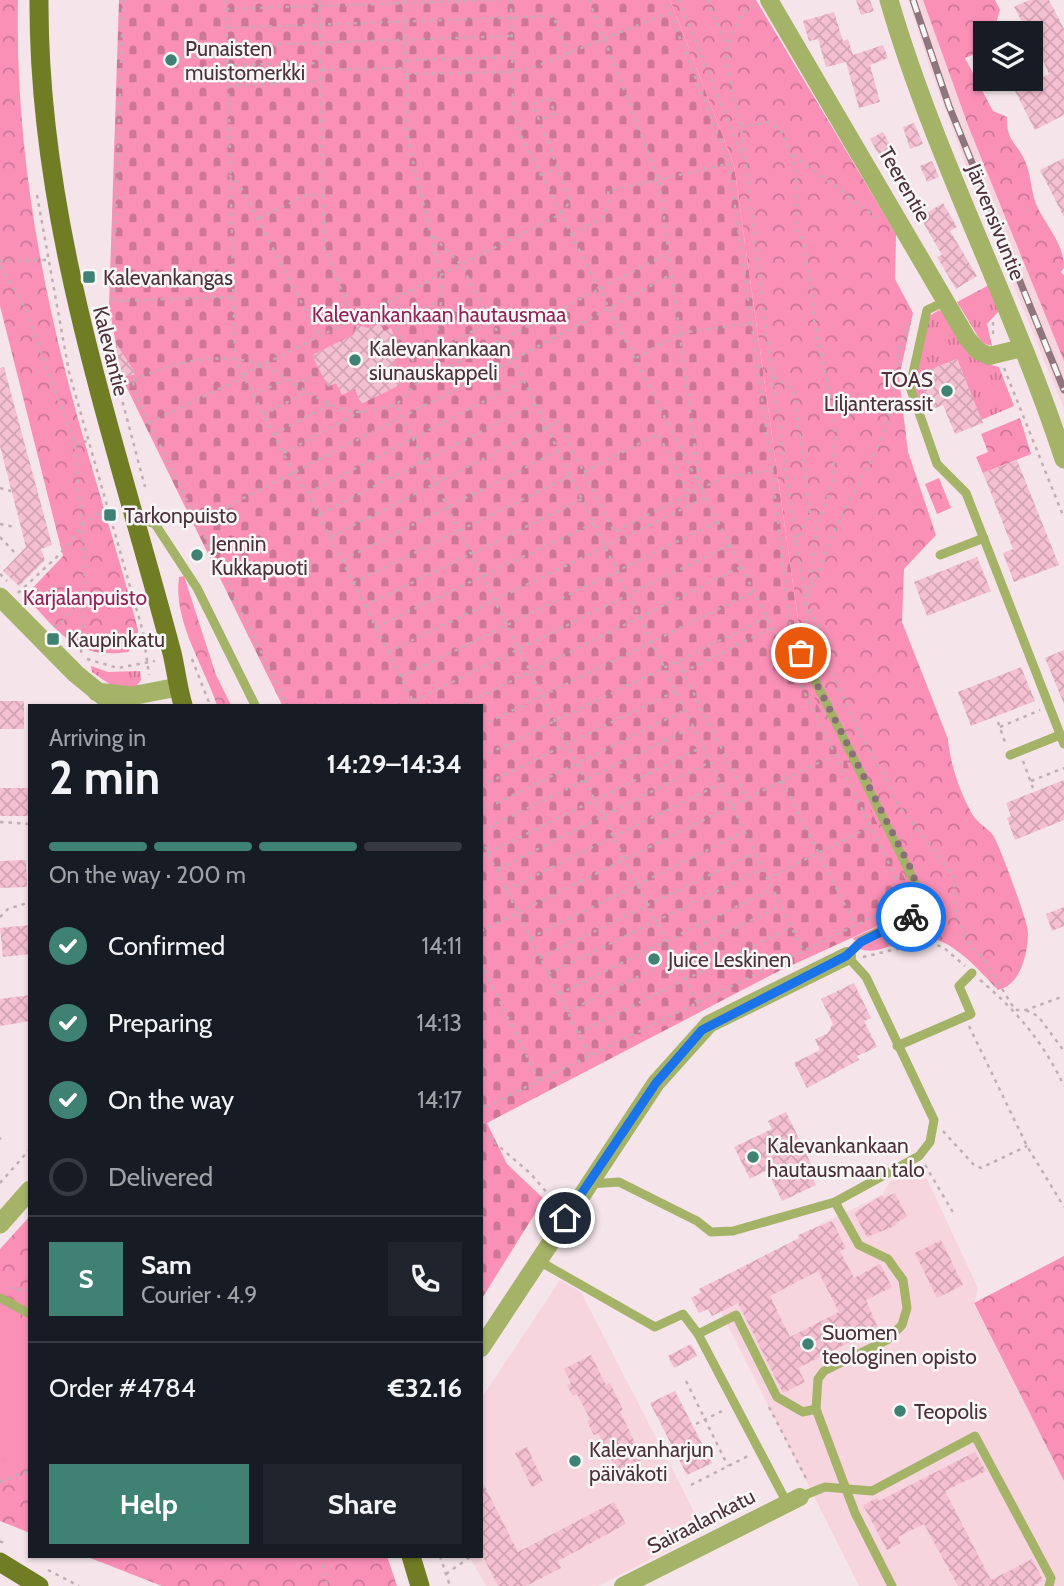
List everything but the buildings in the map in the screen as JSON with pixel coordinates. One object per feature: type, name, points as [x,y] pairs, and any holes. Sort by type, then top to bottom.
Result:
[{"type":"main road","name":"Kalevantie","points":[[39,0],[42,91],[60,223],[84,340],[172,656],[180,696]]},
{"type":"main road","points":[[412,1558],[420,1586]]},
{"type":"main road","points":[[0,1562],[32,1583]]},
{"type":"main road","points":[[0,1573],[32,1583]]},
{"type":"street","name":"Teerentie","points":[[769,0],[967,338],[984,355],[996,357],[1023,348]]},
{"type":"street","name":"Järvensivuntie","points":[[889,0],[919,93],[1023,348],[1064,459]]},
{"type":"street","points":[[5,590],[95,699],[153,692],[180,696]]},
{"type":"street","points":[[483,1345],[656,1083],[709,1024],[846,956]]},
{"type":"street","points":[[0,1224],[28,1192]]},
{"type":"street","name":"Sairaalankatu","points":[[623,1586],[794,1500]]},
{"type":"lane","points":[[946,301],[927,310],[910,387],[937,464],[966,493],[1062,740],[1015,753]]},
{"type":"lane","points":[[132,515],[155,524],[197,588],[255,704]]},
{"type":"lane","points":[[940,555],[984,537]]},
{"type":"lane","points":[[589,1184],[619,1182],[697,1222],[711,1232],[733,1231],[835,1202],[919,1156],[930,1142],[934,1120],[866,976],[846,956],[861,942],[920,911],[922,895],[794,638]]},
{"type":"lane","points":[[897,1046],[971,1014],[959,986],[972,973]]},
{"type":"lane","points":[[835,1202],[859,1245],[888,1259],[903,1280],[907,1308],[902,1325],[887,1340],[824,1371],[815,1391],[816,1409],[844,1488],[892,1586]]},
{"type":"lane","points":[[539,1261],[636,1319],[655,1327],[683,1314],[698,1334],[759,1451],[794,1500],[825,1488],[872,1491],[975,1436],[1051,1578],[1049,1586]]},
{"type":"lane","points":[[0,1298],[28,1313]]},
{"type":"lane","points":[[698,1334],[736,1315],[777,1397],[803,1412],[816,1409]]},
{"type":"path","points":[[123,0],[113,301],[231,297]]},
{"type":"path","points":[[226,0],[231,297],[235,359],[293,472],[319,514],[414,704],[729,545]]},
{"type":"path","points":[[319,0],[324,246],[353,320]]},
{"type":"path","points":[[226,9],[500,0]]},
{"type":"path","points":[[483,1104],[485,1107],[590,1057],[696,1002],[907,900],[514,121],[510,0]]},
{"type":"path","points":[[589,0],[659,180],[700,489]]},
{"type":"path","points":[[665,0],[729,164],[772,470],[790,628],[775,635]]},
{"type":"path","points":[[679,0],[744,161]]},
{"type":"path","points":[[707,0],[728,46],[729,83],[741,127],[772,376],[786,458],[808,629],[801,653]]},
{"type":"path","points":[[728,46],[741,15],[762,0]]},
{"type":"path","points":[[119,389],[172,364],[235,359],[262,366],[307,392],[351,411],[397,405],[422,378],[432,352],[440,300],[440,275],[433,236],[408,141],[404,2]]},
{"type":"path","points":[[406,74],[512,72],[569,55],[669,12]]},
{"type":"path","points":[[226,28],[553,16],[569,55]]},
{"type":"path","points":[[226,46],[511,36]]},
{"type":"path","points":[[178,58],[226,57]]},
{"type":"path","points":[[406,60],[512,57]]},
{"type":"path","points":[[226,65],[321,63]]},
{"type":"path","points":[[321,71],[406,68]]},
{"type":"path","points":[[227,86],[321,81]]},
{"type":"path","points":[[149,424],[561,214],[570,201],[533,104],[549,98],[555,114],[540,120]]},
{"type":"path","points":[[741,127],[769,122],[783,133],[793,155],[798,205],[796,228],[802,239],[813,297],[814,321],[835,416],[833,482],[817,525],[810,584],[804,600]]},
{"type":"path","points":[[793,155],[882,221]]},
{"type":"path","points":[[570,234],[603,217],[609,202],[608,191],[729,164]]},
{"type":"path","points":[[541,175],[558,168]]},
{"type":"path","points":[[228,173],[239,184],[319,336]]},
{"type":"path","points":[[257,218],[308,195],[323,195]]},
{"type":"path","points":[[433,236],[461,265],[536,404],[803,950]]},
{"type":"path","points":[[418,383],[669,253]]},
{"type":"path","points":[[0,261],[47,260]]},
{"type":"path","points":[[0,266],[23,304],[75,444],[83,525],[85,589],[81,654],[76,674]]},
{"type":"path","points":[[197,522],[513,360],[672,274]]},
{"type":"path","points":[[394,323],[440,300]]},
{"type":"path","points":[[368,311],[394,323],[422,378]]},
{"type":"path","points":[[804,600],[819,574],[842,514],[866,475],[888,419],[895,395],[901,337],[912,321]]},
{"type":"path","points":[[432,352],[491,322]]},
{"type":"path","points":[[634,358],[680,333],[751,323]]},
{"type":"path","points":[[102,327],[148,497]]},
{"type":"path","points":[[1003,364],[1064,518]]},
{"type":"path","points":[[294,385],[317,373]]},
{"type":"path","points":[[772,376],[794,390],[810,514],[795,543]]},
{"type":"path","points":[[253,395],[286,380]]},
{"type":"path","points":[[308,493],[524,381]]},
{"type":"path","points":[[133,382],[136,397],[287,704]]},
{"type":"path","points":[[263,415],[307,392]]},
{"type":"path","points":[[274,434],[332,403]]},
{"type":"path","points":[[319,514],[536,404]]},
{"type":"path","points":[[397,405],[709,1024]]},
{"type":"path","points":[[283,453],[364,410]]},
{"type":"path","points":[[80,415],[143,632],[153,692]]},
{"type":"path","points":[[330,537],[558,421],[614,532],[724,477],[772,470]]},
{"type":"path","points":[[584,472],[658,434],[689,495]]},
{"type":"path","points":[[75,444],[88,441]]},
{"type":"path","points":[[342,561],[558,451]]},
{"type":"path","points":[[353,583],[571,476]]},
{"type":"path","points":[[0,488],[11,491]]},
{"type":"path","points":[[388,652],[705,498]]},
{"type":"path","points":[[365,607],[582,499]]},
{"type":"path","points":[[27,602],[18,593],[60,554],[97,511],[107,506]]},
{"type":"path","points":[[401,677],[717,522]]},
{"type":"path","points":[[376,628],[594,523]]},
{"type":"path","points":[[0,524],[15,527]]},
{"type":"path","points":[[0,537],[16,554]]},
{"type":"path","points":[[465,704],[741,567]]},
{"type":"path","points":[[0,574],[5,590]]},
{"type":"path","points":[[62,637],[52,628],[62,622],[85,589]]},
{"type":"path","points":[[483,725],[753,592]]},
{"type":"path","points":[[804,600],[819,626],[832,673],[859,732],[890,785],[894,799],[954,877],[955,909],[968,943],[985,961],[1015,1010],[1026,1010],[1064,996]]},
{"type":"path","points":[[483,756],[766,618]]},
{"type":"path","points":[[683,672],[772,628]]},
{"type":"path","points":[[72,646],[104,666],[118,668],[147,663]]},
{"type":"path","points":[[189,652],[210,704]]},
{"type":"path","points":[[677,661],[747,799]]},
{"type":"path","points":[[483,785],[676,691]]},
{"type":"path","points":[[1000,727],[1049,706]]},
{"type":"path","points":[[483,810],[685,710]]},
{"type":"path","points":[[998,722],[1033,788]]},
{"type":"path","points":[[483,830],[693,727]]},
{"type":"path","points":[[488,853],[703,747]]},
{"type":"path","points":[[483,930],[833,755]]},
{"type":"path","points":[[496,870],[710,762]]},
{"type":"path","points":[[1031,781],[1064,768]]},
{"type":"path","points":[[782,781],[855,925]]},
{"type":"path","points":[[506,890],[721,784]]},
{"type":"path","points":[[0,822],[28,824]]},
{"type":"path","points":[[766,879],[870,826]]},
{"type":"path","points":[[530,938],[744,832]]},
{"type":"path","points":[[483,843],[590,1057]]},
{"type":"path","points":[[540,958],[754,853]]},
{"type":"path","points":[[548,974],[762,869]]},
{"type":"path","points":[[559,994],[772,889]]},
{"type":"path","points":[[0,917],[8,909],[28,903]]},
{"type":"path","points":[[567,1012],[780,906]]},
{"type":"path","points":[[578,1032],[791,927]]},
{"type":"path","points":[[483,967],[539,1081]]},
{"type":"path","points":[[1026,1010],[1038,1016],[1064,1051]]},
{"type":"path","points":[[964,1017],[1027,1146],[1056,1198],[1064,1207]]},
{"type":"path","points":[[934,1120],[973,1164],[981,1168],[1027,1146]]},
{"type":"path","points":[[483,1133],[530,1173],[565,1218]]},
{"type":"path","points":[[0,1183],[28,1151]]},
{"type":"path","points":[[919,1156],[954,1214]]},
{"type":"path","points":[[0,1287],[28,1291]]},
{"type":"path","points":[[686,1381],[728,1466]]},
{"type":"path","points":[[696,1424],[735,1404]]},
{"type":"path","points":[[691,1485],[759,1451]]},
{"type":"path","points":[[0,1482],[28,1471]]},
{"type":"path","points":[[321,1558],[327,1586]]},
{"type":"path","points":[[441,1558],[450,1586]]},
{"type":"path","points":[[446,1574],[469,1558]]},
{"type":"shaded area","points":[[909,0],[935,0],[1064,333],[1064,408],[986,219],[929,66]]},
{"type":"shaded area","name":"Teopolis","points":[[921,1166],[978,1288],[974,1304],[1064,1481],[1064,1586],[859,1586],[721,1312],[712,1316],[708,1309],[699,1313],[691,1298],[700,1293],[699,1289],[799,1239],[798,1235],[882,1195],[889,1182]]},
{"type":"shaded area","name":"Kalevanharjun päiväkoti","points":[[560,1280],[581,1292],[704,1531],[599,1586],[486,1586],[470,1558],[483,1558],[483,1396]]},
{"type":"green space","name":"Karjalanpuisto","points":[[0,0],[18,0],[20,94],[36,236],[66,374],[138,630],[137,642],[128,652],[94,652],[81,647],[58,631],[25,596],[63,556],[0,306]]},
{"type":"green space","name":"Kalevankankaan hautausmaa","points":[[119,0],[670,0],[734,165],[800,634],[786,642],[919,907],[777,972],[487,1123],[507,1164],[544,1199],[483,1297],[483,704],[282,704],[122,378],[109,306]]},
{"type":"green space","points":[[670,0],[756,0],[896,234],[895,279],[913,313],[899,378],[908,452],[936,535],[904,569],[902,622],[948,739],[953,767],[963,795],[973,815],[996,841],[1027,925],[1028,940],[1022,967],[1012,982],[998,990],[967,959],[943,942],[916,937],[870,951],[860,949],[853,938],[918,908],[786,642],[800,634],[734,165]]},
{"type":"green space","points":[[923,0],[995,0],[1000,10],[997,21],[973,21],[973,55],[965,58],[973,73],[973,91],[982,91],[993,111],[1007,117],[1008,132],[1025,161],[1036,204],[1061,250],[1064,268],[1061,272],[1064,275],[1064,361],[969,128]]},
{"type":"green space","points":[[989,285],[999,311],[987,324],[992,346],[982,343],[957,302]]},
{"type":"green space","points":[[939,310],[948,318],[973,356],[999,367],[1014,406],[981,420],[957,359],[922,373],[926,383],[922,385],[927,398],[917,402],[913,376],[929,316]]},
{"type":"green space","points":[[1020,418],[1031,454],[983,473],[976,457],[988,452],[981,434]]},
{"type":"green space","points":[[939,478],[951,508],[937,514],[925,484]]},
{"type":"green space","points":[[184,576],[216,675],[230,704],[217,704],[190,642],[180,610],[179,577]]},
{"type":"green space","points":[[91,666],[108,672],[140,671],[141,680],[134,689],[111,685],[92,672]]},
{"type":"green space","points":[[28,1218],[28,1532],[0,1521],[0,1249]]},
{"type":"green space","points":[[1064,1256],[1064,1481],[974,1303]]},
{"type":"green space","points":[[12,1326],[26,1336],[28,1344],[28,1457],[13,1461],[0,1459],[0,1329]]},
{"type":"green space","points":[[90,1558],[388,1558],[397,1586],[162,1586]]},
{"type":"railway","points":[[913,0],[949,106],[1064,390]]},
{"type":"way so far","points":[[801,653],[912,871],[922,895],[922,906],[920,911],[911,917]]},
{"type":"place","name":"Punaisten muistomerkki","points":[[171,60]]},
{"type":"place","name":"Kalevankangas","points":[[89,277]]},
{"type":"place","name":"Kalevankankaan siunauskappeli","points":[[355,360]]},
{"type":"place","name":"TOAS Liljanterassit","points":[[947,391]]},
{"type":"place","name":"Tarkonpuisto","points":[[110,515]]},
{"type":"place","name":"Jennin Kukkapuoti","points":[[197,555]]},
{"type":"place","name":"Kaupinkatu","points":[[53,639]]},
{"type":"place","name":"Juice Leskinen","points":[[654,959]]},
{"type":"place","name":"Kalevankankaan hautausmaan talo","points":[[753,1157]]},
{"type":"place","name":"Suomen teologinen opisto","points":[[808,1344]]},
{"type":"place","name":"Teopolis","points":[[900,1411]]},
{"type":"place","name":"Kalevanharjun päiväkoti","points":[[575,1461]]},
{"type":"route","points":[[565,1218],[656,1083],[702,1030],[709,1024],[846,956],[861,942],[911,917]]}]
